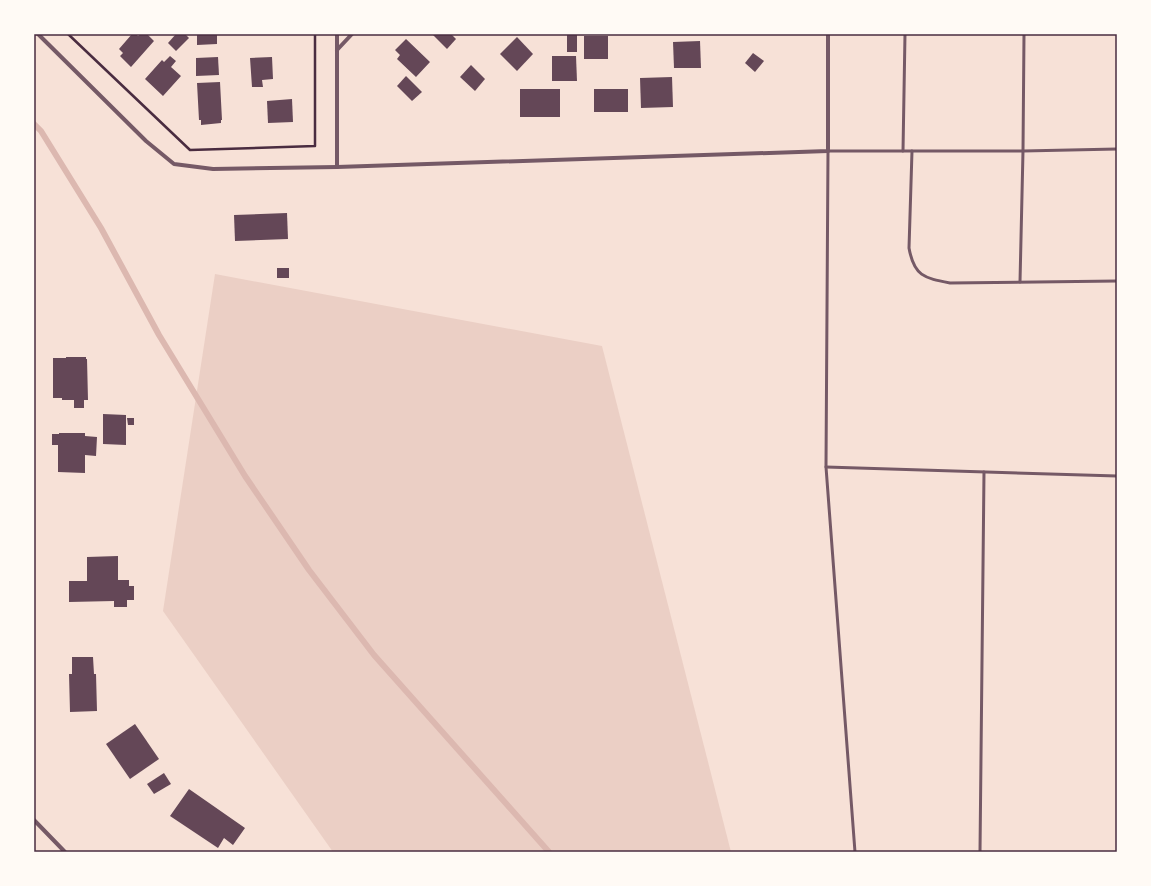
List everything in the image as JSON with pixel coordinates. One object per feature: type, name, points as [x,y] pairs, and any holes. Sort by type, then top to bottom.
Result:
[{"type":"street","points":[[38,34],[146,141],[174,164],[213,169],[337,167],[828,151],[828,34]]},
{"type":"street","points":[[337,34],[337,167]]},
{"type":"street","points":[[337,50],[352,34]]},
{"type":"street","points":[[34,820],[65,852]]},
{"type":"lane","points":[[903,151],[905,34]]},
{"type":"lane","points":[[1020,282],[1024,34]]},
{"type":"lane","points":[[855,852],[826,467],[828,151],[1023,151],[1117,149]]},
{"type":"lane","points":[[912,151],[909,248],[911,261],[917,271],[930,279],[950,283],[1117,281]]},
{"type":"lane","points":[[826,467],[1117,476]]},
{"type":"lane","points":[[980,852],[984,472]]},
{"type":"path","points":[[68,34],[190,150],[315,146],[315,34]]},
{"type":"shaded area","points":[[215,274],[602,346],[731,852],[333,852],[163,611]]},
{"type":"building","points":[[132,34],[136,34],[138,36],[141,34],[147,34],[154,41],[131,67],[120,56],[123,53],[119,49]]},
{"type":"building","points":[[176,34],[185,34],[189,38],[176,51],[168,43]]},
{"type":"building","points":[[197,34],[217,34],[217,44],[197,45]]},
{"type":"building","points":[[432,34],[451,34],[456,39],[447,49]]},
{"type":"building","points":[[567,34],[577,34],[577,52],[567,52]]},
{"type":"building","points":[[584,36],[608,36],[608,59],[584,59]]},
{"type":"building","points":[[517,37],[533,54],[517,71],[500,54]]},
{"type":"building","points":[[406,39],[430,62],[416,77],[397,59],[400,55],[395,50]]},
{"type":"building","points":[[700,41],[701,68],[674,68],[673,42]]},
{"type":"building","points":[[753,53],[764,61],[755,72],[745,63]]},
{"type":"building","points":[[170,56],[176,61],[171,67],[181,76],[163,96],[145,79],[162,60],[164,62]]},
{"type":"building","points":[[552,56],[576,56],[577,81],[552,81]]},
{"type":"building","points":[[218,57],[219,75],[196,76],[196,58]]},
{"type":"building","points":[[272,57],[273,79],[262,80],[263,87],[252,87],[250,58]]},
{"type":"building","points":[[471,65],[485,79],[475,91],[460,77]]},
{"type":"building","points":[[406,76],[422,92],[412,101],[397,86]]},
{"type":"building","points":[[672,77],[673,107],[641,108],[640,78]]},
{"type":"building","points":[[220,82],[221,123],[201,125],[201,120],[199,120],[197,83]]},
{"type":"building","points":[[520,89],[560,89],[560,117],[520,117]]},
{"type":"building","points":[[594,89],[628,89],[628,112],[594,112]]},
{"type":"building","points":[[292,99],[293,122],[268,123],[267,101]]},
{"type":"building","points":[[287,213],[288,239],[235,241],[234,215]]},
{"type":"building","points":[[277,268],[289,268],[289,278],[277,278]]},
{"type":"building","points":[[86,357],[87,359],[88,400],[84,400],[84,408],[74,408],[74,400],[53,398],[53,358]]},
{"type":"building","points":[[103,414],[126,415],[126,445],[103,444]]},
{"type":"building","points":[[127,418],[134,418],[134,425],[128,425]]},
{"type":"building","points":[[85,433],[85,436],[97,437],[96,456],[85,455],[85,473],[58,472],[58,445],[52,445],[52,434]]},
{"type":"building","points":[[118,556],[118,580],[129,580],[129,586],[134,586],[134,600],[127,600],[127,607],[114,607],[114,601],[69,602],[69,581],[87,581],[87,557]]},
{"type":"building","points":[[72,657],[93,657],[94,674],[96,674],[97,711],[70,712],[69,674],[72,674]]},
{"type":"building","points":[[135,724],[159,759],[130,779],[106,744]]},
{"type":"building","points":[[164,773],[171,784],[154,794],[147,784]]},
{"type":"building","points":[[189,789],[245,828],[233,845],[224,838],[218,848],[170,816]]},
{"type":"waterway","points":[[34,124],[41,131],[101,228],[159,335],[245,476],[309,570],[374,655],[549,852]]}]
